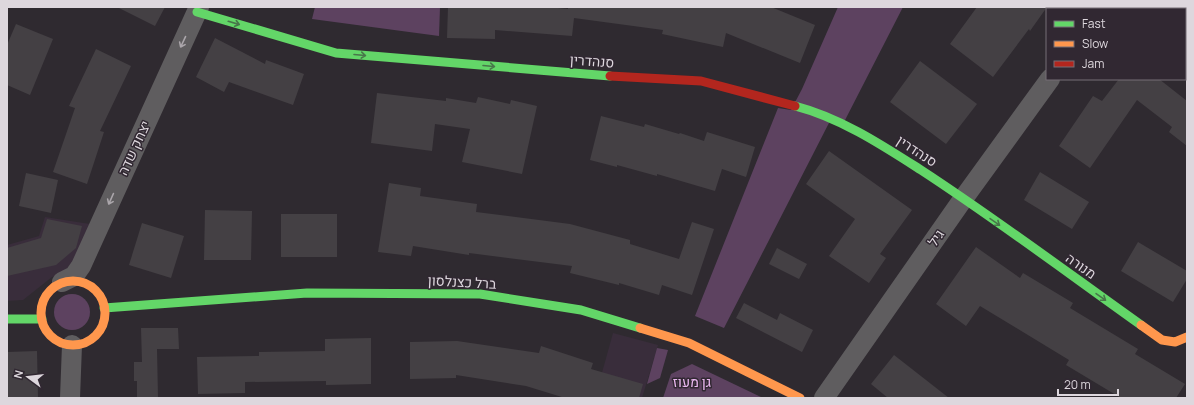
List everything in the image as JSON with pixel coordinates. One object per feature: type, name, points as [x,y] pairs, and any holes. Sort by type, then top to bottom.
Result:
[{"type":"street","name":"סנהדרין","points":[[198,10],[336,53],[567,73],[701,81],[804,108],[831,119],[877,142],[963,199]]},
{"type":"street","name":"יצחק שדה","points":[[62,282],[74,276],[81,266],[198,10]]},
{"type":"street","name":"גיל","points":[[824,398],[963,199],[1049,80]]},
{"type":"street","name":"מנורה","points":[[963,199],[1162,340],[1175,342],[1187,337]]},
{"type":"street","points":[[72,280],[83,282],[92,287],[100,295],[104,308],[105,315],[102,326],[96,335],[88,341],[78,345],[57,341],[43,326],[42,305],[46,295],[53,287],[62,282],[72,280]]},
{"type":"street","name":"ברל כצנלסון","points":[[104,308],[307,293],[480,294],[581,310],[689,343],[800,398]]},
{"type":"street","points":[[7,319],[42,319]]},
{"type":"street","points":[[70,398],[72,345]]},
{"type":"shaded area","points":[[45,217],[90,224],[83,249],[61,276],[52,277],[23,300],[7,301],[7,245],[39,236]]},
{"type":"shaded area","points":[[613,333],[658,345],[642,398],[595,398]]},
{"type":"green space","points":[[315,7],[440,7],[439,36],[312,19]]},
{"type":"green space","points":[[838,7],[903,7],[843,124],[831,119],[724,328],[695,316],[778,108],[791,110],[802,89]]},
{"type":"green space","points":[[76,294],[85,299],[89,305],[89,319],[85,325],[76,330],[68,330],[59,325],[55,319],[54,308],[59,299],[65,295]]},
{"type":"green space","points":[[657,348],[668,350],[660,378],[647,384]]},
{"type":"green space","name":"גן מעוז","points":[[692,364],[763,398],[663,398],[671,374]]},
{"type":"building","points":[[117,7],[165,7],[155,26]]},
{"type":"building","points":[[448,7],[548,7],[568,9],[568,7],[771,7],[815,25],[800,63],[726,33],[723,47],[662,34],[663,30],[574,18],[572,36],[495,30],[495,39],[447,38]]},
{"type":"building","points":[[977,7],[1047,7],[993,77],[950,44]]},
{"type":"building","points":[[16,24],[53,39],[30,95],[7,85],[7,45]]},
{"type":"building","points":[[215,38],[265,64],[266,60],[304,74],[293,105],[229,82],[224,92],[196,77]]},
{"type":"building","points":[[96,49],[131,66],[100,131],[104,132],[87,184],[53,172],[75,108],[69,106]]},
{"type":"building","points":[[920,61],[977,104],[946,144],[890,102]]},
{"type":"building","points":[[1118,80],[1160,80],[1187,101],[1187,146],[1169,132],[1172,127],[1137,100],[1090,168],[1059,146],[1093,96],[1102,101]]},
{"type":"building","points":[[377,93],[446,101],[446,98],[476,103],[478,97],[510,104],[511,100],[537,106],[522,174],[462,162],[470,129],[435,124],[432,151],[371,143]]},
{"type":"building","points":[[601,116],[644,127],[645,124],[704,141],[707,132],[755,147],[746,177],[722,169],[715,191],[657,174],[657,176],[617,165],[617,167],[590,160]]},
{"type":"building","points":[[829,151],[912,210],[880,254],[886,258],[869,283],[829,256],[855,219],[806,184]]},
{"type":"building","points":[[1040,172],[1089,202],[1072,229],[1024,200]]},
{"type":"building","points":[[26,173],[58,180],[51,213],[19,206]]},
{"type":"building","points":[[389,183],[421,188],[420,196],[477,204],[476,212],[570,224],[630,240],[630,244],[679,259],[692,222],[714,229],[692,295],[662,285],[659,295],[619,283],[619,285],[570,273],[572,266],[469,253],[469,255],[413,246],[411,256],[378,252]]},
{"type":"building","points":[[205,210],[252,211],[251,260],[204,260]]},
{"type":"building","points":[[281,214],[337,214],[337,257],[281,257]]},
{"type":"building","points":[[47,219],[82,226],[76,248],[56,265],[7,276],[7,248],[41,238]]},
{"type":"building","points":[[142,223],[184,236],[171,278],[129,265]]},
{"type":"building","points":[[1138,242],[1187,271],[1187,279],[1173,302],[1121,271]]},
{"type":"building","points":[[976,247],[1020,278],[1023,273],[1073,303],[1070,308],[1138,349],[1135,354],[1185,384],[1176,398],[1121,398],[1066,365],[1069,360],[980,306],[966,326],[936,304]]},
{"type":"building","points":[[777,248],[807,264],[799,279],[769,264]]},
{"type":"building","points":[[744,303],[777,320],[780,313],[813,330],[802,352],[736,318]]},
{"type":"building","points":[[141,328],[178,328],[179,349],[157,349],[158,398],[137,398],[137,381],[134,381],[134,362],[142,362]]},
{"type":"building","points":[[371,338],[371,384],[326,385],[326,381],[245,382],[245,393],[198,394],[197,357],[259,356],[259,352],[325,351],[325,339]]},
{"type":"building","points":[[457,341],[539,353],[541,346],[593,363],[591,369],[643,384],[639,398],[565,398],[526,386],[456,375],[456,378],[410,379],[410,342]]},
{"type":"building","points":[[37,351],[38,398],[7,398],[7,352]]},
{"type":"building","points":[[894,355],[949,398],[888,398],[871,384]]},
{"type":"traffic: fast","points":[[197,12],[336,53],[610,76]]},
{"type":"traffic: fast","points":[[795,106],[812,111],[845,125],[876,142],[949,189],[1141,325]]},
{"type":"traffic: fast","points":[[104,308],[307,293],[480,294],[581,310],[640,328]]},
{"type":"traffic: fast","points":[[7,319],[42,319]]},
{"type":"traffic: slow","points":[[73,281],[85,283],[96,290],[103,301],[105,313],[103,325],[96,336],[85,343],[73,345],[61,343],[50,336],[43,325],[41,313],[43,301],[50,290],[61,283],[73,281]]},
{"type":"traffic: slow","points":[[1141,325],[1162,340],[1175,342],[1187,337]]},
{"type":"traffic: slow","points":[[640,328],[689,343],[800,398]]},
{"type":"traffic: jam","points":[[610,76],[701,81],[795,106]]}]
